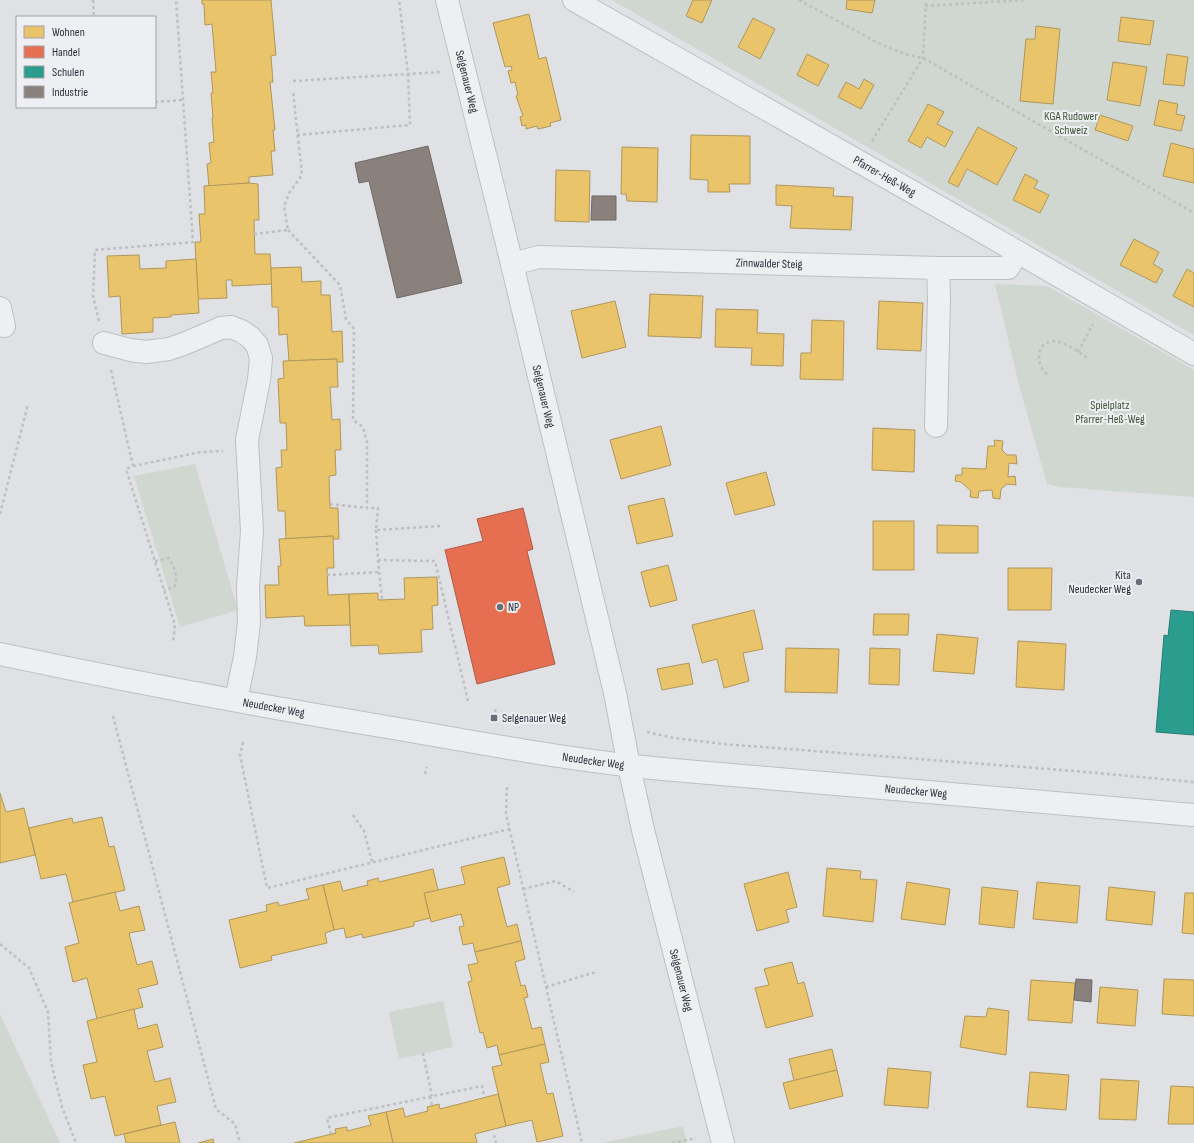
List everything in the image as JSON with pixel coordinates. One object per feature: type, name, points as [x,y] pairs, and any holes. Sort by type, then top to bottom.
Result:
[{"type":"street","name":"Selgenauer Weg","points":[[447,0],[615,693],[643,830],[723,1143]]},
{"type":"street","name":"Pfarrer-Heß-Weg","points":[[574,0],[1018,252],[1194,354]]},
{"type":"street","name":"Zinnwalder Steig","points":[[512,264],[539,257],[938,268],[1008,268],[1018,252]]},
{"type":"street","points":[[936,426],[939,297],[938,268]]},
{"type":"street","points":[[104,343],[130,350],[146,352],[186,344],[221,328],[231,327],[250,337],[256,345],[261,358],[259,380],[247,449],[252,531],[248,587],[249,622],[245,657],[236,700]]},
{"type":"street","name":"Neudecker Weg","points":[[0,654],[134,682],[481,744],[629,766],[1194,814]]},
{"type":"path","points":[[92,0],[94,16]]},
{"type":"path","points":[[133,466],[93,296],[95,250],[193,242],[176,0]]},
{"type":"path","points":[[297,135],[410,125],[408,74],[399,0]]},
{"type":"path","points":[[799,0],[880,44],[905,54],[923,58],[1194,213]]},
{"type":"path","points":[[870,144],[923,58],[926,0]]},
{"type":"path","points":[[925,6],[1025,0]]},
{"type":"path","points":[[293,81],[449,71],[464,68]]},
{"type":"path","points":[[292,91],[302,175],[289,193],[284,207],[288,230],[340,285],[346,319],[354,329],[353,420],[363,427],[367,442],[367,508]]},
{"type":"path","points":[[156,102],[183,100]]},
{"type":"path","points":[[254,234],[288,230]]},
{"type":"path","points":[[1078,352],[1095,322]]},
{"type":"path","points":[[1046,374],[1042,370],[1038,361],[1039,354],[1043,346],[1054,341],[1063,344],[1090,359]]},
{"type":"path","points":[[0,514],[28,404]]},
{"type":"path","points":[[173,643],[175,625],[126,469],[133,466],[201,452],[247,449]]},
{"type":"path","points":[[330,504],[378,508],[376,530],[382,600]]},
{"type":"path","points":[[376,530],[441,526]]},
{"type":"path","points":[[155,561],[169,558],[173,564],[177,578],[175,586],[164,590]]},
{"type":"path","points":[[378,560],[435,562],[468,701]]},
{"type":"path","points":[[327,576],[379,572]]},
{"type":"path","points":[[494,718],[496,706]]},
{"type":"path","points":[[113,716],[216,1109],[235,1124],[240,1143]]},
{"type":"path","points":[[641,730],[674,738],[723,744],[1075,771],[1194,782]]},
{"type":"path","points":[[243,742],[240,755],[267,888],[510,829]]},
{"type":"path","points":[[426,774],[427,767]]},
{"type":"path","points":[[507,787],[506,814],[582,1143]]},
{"type":"path","points":[[353,815],[364,831],[372,862]]},
{"type":"path","points":[[524,889],[556,881],[574,892]]},
{"type":"path","points":[[0,944],[29,968],[48,1012],[51,1062],[62,1107],[76,1143]]},
{"type":"path","points":[[546,987],[596,972]]},
{"type":"path","points":[[423,1054],[432,1106]]},
{"type":"path","points":[[331,1134],[327,1118],[482,1086],[484,1095]]},
{"type":"path","points":[[494,1135],[496,1143]]},
{"type":"green space","name":"KGA Rudower Schweiz","points":[[612,0],[1194,0],[1194,335]]},
{"type":"green space","name":"Spielplatz Pfarrer-Heß-Weg","points":[[995,284],[1047,286],[1194,370],[1194,497],[1061,487],[1047,484],[1020,389]]},
{"type":"green space","points":[[195,464],[238,610],[180,627],[134,476]]},
{"type":"green space","points":[[443,1001],[453,1047],[399,1059],[389,1012]]},
{"type":"green space","points":[[0,1014],[60,1143],[0,1143]]},
{"type":"green space","points":[[683,1126],[687,1143],[601,1143]]},
{"type":"building: Wohnen","points":[[202,0],[271,0],[276,55],[271,56],[273,82],[270,82],[275,130],[273,130],[275,151],[271,151],[273,175],[249,177],[249,183],[209,187],[207,164],[211,163],[209,143],[214,142],[211,72],[216,72],[212,24],[205,25],[204,4],[202,4]]},
{"type":"building: Wohnen","points":[[693,0],[712,0],[702,23],[686,16]]},
{"type":"building: Wohnen","points":[[847,0],[875,0],[872,13],[846,9]]},
{"type":"building: Wohnen","points":[[529,14],[539,59],[546,57],[561,120],[550,123],[551,126],[538,129],[537,126],[526,129],[526,125],[522,126],[520,117],[523,116],[516,96],[518,95],[515,82],[511,83],[508,71],[512,70],[511,66],[505,67],[493,23]]},
{"type":"building: Wohnen","points":[[1121,17],[1154,21],[1150,45],[1118,41]]},
{"type":"building: Wohnen","points":[[753,18],[775,29],[760,59],[738,47]]},
{"type":"building: Wohnen","points":[[1036,26],[1060,29],[1053,104],[1020,101],[1026,39],[1035,39]]},
{"type":"building: Wohnen","points":[[807,54],[829,65],[818,86],[797,75]]},
{"type":"building: Wohnen","points":[[1167,54],[1188,57],[1184,86],[1163,84]]},
{"type":"building: Wohnen","points":[[1113,62],[1147,67],[1140,106],[1107,100]]},
{"type":"building: Wohnen","points":[[864,79],[874,85],[861,109],[838,97],[846,82],[859,89]]},
{"type":"building: Wohnen","points":[[1159,100],[1178,104],[1176,114],[1185,116],[1181,131],[1154,125]]},
{"type":"building: Wohnen","points":[[928,104],[944,112],[937,124],[953,132],[945,147],[927,137],[921,148],[908,141]]},
{"type":"building: Wohnen","points":[[1100,115],[1133,126],[1128,141],[1095,130]]},
{"type":"building: Wohnen","points":[[978,127],[1017,148],[997,185],[967,169],[958,187],[948,182]]},
{"type":"building: Wohnen","points":[[691,135],[750,136],[750,184],[729,184],[730,192],[708,192],[708,180],[690,179]]},
{"type":"building: Wohnen","points":[[1171,143],[1194,149],[1194,183],[1163,176]]},
{"type":"building: Wohnen","points":[[622,147],[658,148],[657,202],[627,201],[626,194],[621,194]]},
{"type":"building: Wohnen","points":[[556,170],[590,171],[589,222],[555,221]]},
{"type":"building: Wohnen","points":[[1025,174],[1038,181],[1034,188],[1049,195],[1040,213],[1013,200]]},
{"type":"building: Wohnen","points":[[249,183],[258,184],[259,220],[254,220],[255,254],[270,254],[272,284],[232,286],[232,280],[226,280],[227,298],[198,299],[195,242],[201,242],[199,214],[205,214],[204,186]]},
{"type":"building: Wohnen","points":[[776,185],[834,188],[833,196],[853,197],[851,230],[790,228],[792,206],[776,205]]},
{"type":"building: Wohnen","points":[[1134,239],[1159,252],[1153,264],[1163,270],[1156,283],[1120,265]]},
{"type":"building: Wohnen","points":[[139,255],[140,269],[166,268],[166,261],[196,259],[199,313],[153,318],[153,332],[122,334],[120,296],[109,297],[107,256]]},
{"type":"building: Wohnen","points":[[301,267],[302,282],[321,281],[321,295],[330,295],[332,332],[342,331],[343,362],[337,362],[337,359],[289,361],[287,334],[279,335],[278,307],[272,307],[271,268]]},
{"type":"building: Wohnen","points":[[1187,269],[1194,273],[1194,307],[1173,296]]},
{"type":"building: Wohnen","points":[[650,294],[703,296],[701,338],[648,336]]},
{"type":"building: Wohnen","points":[[615,301],[626,347],[582,358],[571,311]]},
{"type":"building: Wohnen","points":[[879,301],[923,303],[921,351],[877,349]]},
{"type":"building: Wohnen","points":[[716,309],[758,310],[757,333],[784,334],[783,366],[751,365],[752,348],[715,347]]},
{"type":"building: Wohnen","points":[[812,320],[844,321],[843,380],[800,379],[801,353],[811,353]]},
{"type":"building: Wohnen","points":[[337,359],[338,387],[330,387],[332,420],[340,419],[341,450],[335,450],[336,475],[329,476],[330,508],[338,508],[339,539],[333,539],[333,536],[286,539],[285,511],[278,511],[276,468],[282,467],[281,450],[287,450],[286,423],[280,423],[278,379],[284,378],[283,361]]},
{"type":"building: Wohnen","points":[[661,426],[671,465],[621,479],[610,440]]},
{"type":"building: Wohnen","points":[[873,428],[915,430],[914,472],[872,470]]},
{"type":"building: Wohnen","points":[[994,440],[1003,441],[1002,450],[1007,455],[1016,455],[1017,464],[1009,463],[1008,477],[1015,476],[1016,485],[1007,484],[1001,489],[1000,499],[993,498],[992,490],[979,491],[978,498],[970,497],[971,491],[961,482],[955,481],[956,475],[962,475],[962,468],[986,469],[988,446],[995,446]]},
{"type":"building: Wohnen","points":[[766,472],[775,505],[735,515],[726,483]]},
{"type":"building: Wohnen","points":[[664,498],[673,536],[637,544],[628,506]]},
{"type":"building: Wohnen","points":[[873,521],[914,521],[914,570],[873,570]]},
{"type":"building: Wohnen","points":[[937,525],[978,526],[978,553],[937,553]]},
{"type":"building: Wohnen","points":[[333,536],[334,568],[327,568],[328,595],[349,594],[350,625],[305,626],[304,616],[266,618],[265,585],[279,585],[278,566],[281,566],[279,539]]},
{"type":"building: Wohnen","points":[[668,565],[677,600],[650,607],[641,572]]},
{"type":"building: Wohnen","points":[[1008,568],[1052,568],[1051,610],[1008,610]]},
{"type":"building: Wohnen","points":[[437,577],[438,605],[432,606],[433,629],[421,630],[422,652],[379,654],[378,645],[351,646],[349,594],[378,593],[378,600],[405,599],[404,578]]},
{"type":"building: Wohnen","points":[[754,610],[763,649],[743,653],[749,681],[724,688],[717,659],[702,663],[692,625]]},
{"type":"building: Wohnen","points":[[874,614],[909,614],[908,635],[873,635]]},
{"type":"building: Wohnen","points":[[937,634],[978,638],[974,674],[933,671]]},
{"type":"building: Wohnen","points":[[1018,641],[1066,644],[1064,690],[1016,687]]},
{"type":"building: Wohnen","points":[[786,648],[839,649],[837,693],[785,692]]},
{"type":"building: Wohnen","points":[[870,648],[900,649],[899,685],[869,684]]},
{"type":"building: Wohnen","points":[[689,663],[693,684],[662,690],[657,669]]},
{"type":"building: Wohnen","points":[[0,793],[6,812],[24,808],[35,855],[0,863]]},
{"type":"building: Wohnen","points":[[102,817],[109,847],[114,846],[125,890],[73,902],[66,874],[41,879],[29,828],[72,818],[73,823]]},
{"type":"building: Wohnen","points":[[504,857],[510,884],[497,888],[507,927],[517,924],[521,941],[475,952],[473,943],[463,945],[459,927],[464,926],[461,914],[431,922],[424,893],[465,884],[461,867]]},
{"type":"building: Wohnen","points":[[827,868],[861,871],[860,879],[877,880],[873,922],[823,916]]},
{"type":"building: Wohnen","points":[[433,869],[438,890],[424,893],[430,918],[414,922],[414,926],[363,938],[362,934],[346,938],[344,928],[334,930],[323,885],[340,881],[343,891],[368,885],[367,881],[378,878],[379,882]]},
{"type":"building: Wohnen","points":[[788,872],[797,907],[786,910],[789,922],[757,931],[744,884]]},
{"type":"building: Wohnen","points":[[907,882],[950,889],[945,925],[901,919]]},
{"type":"building: Wohnen","points":[[1037,882],[1080,886],[1077,923],[1033,919]]},
{"type":"building: Wohnen","points":[[323,885],[334,930],[325,933],[327,943],[271,956],[272,960],[240,968],[229,920],[267,911],[266,905],[278,902],[279,906],[309,899],[306,889]]},
{"type":"building: Wohnen","points":[[982,887],[1018,891],[1014,928],[979,924]]},
{"type":"building: Wohnen","points":[[1109,887],[1155,892],[1152,925],[1106,920]]},
{"type":"building: Wohnen","points":[[115,892],[120,911],[139,906],[145,930],[129,933],[137,965],[152,961],[158,984],[138,989],[143,1007],[97,1019],[87,978],[73,982],[65,947],[79,943],[69,903]]},
{"type":"building: Wohnen","points":[[1185,893],[1194,893],[1194,934],[1182,933]]},
{"type":"building: Wohnen","points":[[521,941],[525,959],[515,962],[521,986],[525,985],[528,997],[524,998],[532,1029],[541,1027],[545,1044],[499,1055],[497,1045],[487,1048],[483,1032],[480,1033],[468,982],[472,981],[468,965],[478,963],[475,952]]},
{"type":"building: Wohnen","points":[[792,962],[798,984],[804,982],[813,1016],[766,1028],[755,988],[769,985],[764,969]]},
{"type":"building: Wohnen","points":[[1164,979],[1194,980],[1194,1016],[1162,1014]]},
{"type":"building: Wohnen","points":[[1031,980],[1075,983],[1072,1023],[1028,1020]]},
{"type":"building: Wohnen","points":[[1100,987],[1138,990],[1135,1026],[1097,1023]]},
{"type":"building: Wohnen","points":[[988,1008],[1009,1011],[1006,1055],[960,1047],[965,1016],[986,1017]]},
{"type":"building: Wohnen","points":[[134,1009],[138,1029],[157,1024],[163,1047],[147,1051],[155,1082],[170,1078],[176,1102],[157,1106],[161,1125],[115,1136],[105,1096],[91,1099],[83,1065],[97,1062],[87,1021]]},
{"type":"building: Wohnen","points":[[545,1044],[549,1062],[540,1064],[547,1094],[553,1093],[563,1136],[537,1142],[532,1120],[506,1126],[492,1067],[502,1065],[499,1055]]},
{"type":"building: Wohnen","points":[[832,1049],[837,1070],[794,1081],[789,1059]]},
{"type":"building: Wohnen","points":[[888,1068],[931,1072],[928,1108],[884,1105]]},
{"type":"building: Wohnen","points":[[837,1070],[843,1096],[790,1109],[783,1083]]},
{"type":"building: Wohnen","points":[[1030,1072],[1069,1075],[1066,1110],[1027,1107]]},
{"type":"building: Wohnen","points":[[1101,1079],[1139,1081],[1136,1120],[1099,1119]]},
{"type":"building: Wohnen","points":[[1171,1086],[1194,1087],[1194,1124],[1168,1124]]},
{"type":"building: Wohnen","points":[[498,1094],[506,1126],[475,1134],[477,1143],[393,1143],[386,1112],[403,1108],[405,1117],[428,1111],[427,1107],[439,1104],[440,1109]]},
{"type":"building: Wohnen","points":[[386,1112],[393,1143],[294,1143],[336,1133],[335,1129],[347,1127],[347,1131],[371,1125],[368,1116]]},
{"type":"building: Wohnen","points":[[175,1122],[180,1143],[126,1143],[124,1134]]},
{"type":"building: Wohnen","points":[[213,1139],[214,1143],[198,1143]]},
{"type":"building: Handel","name":"NP","points":[[523,508],[533,549],[527,551],[555,664],[477,684],[445,550],[483,541],[477,519]]},
{"type":"building: Schulen","points":[[1171,610],[1194,612],[1194,735],[1156,732],[1164,635],[1168,636]]},
{"type":"building: Industrie","points":[[428,146],[462,283],[397,298],[369,181],[359,183],[355,163]]},
{"type":"building: Industrie","points":[[592,196],[616,196],[616,220],[591,220]]},
{"type":"building: Industrie","points":[[1076,979],[1092,980],[1091,1002],[1074,1000]]},
{"type":"place","name":"Kita Neudecker Weg","points":[[1139,582]]},
{"type":"place","name":"NP","points":[[500,607]]},
{"type":"place","name":"Selgenauer Weg","points":[[494,718]]}]
